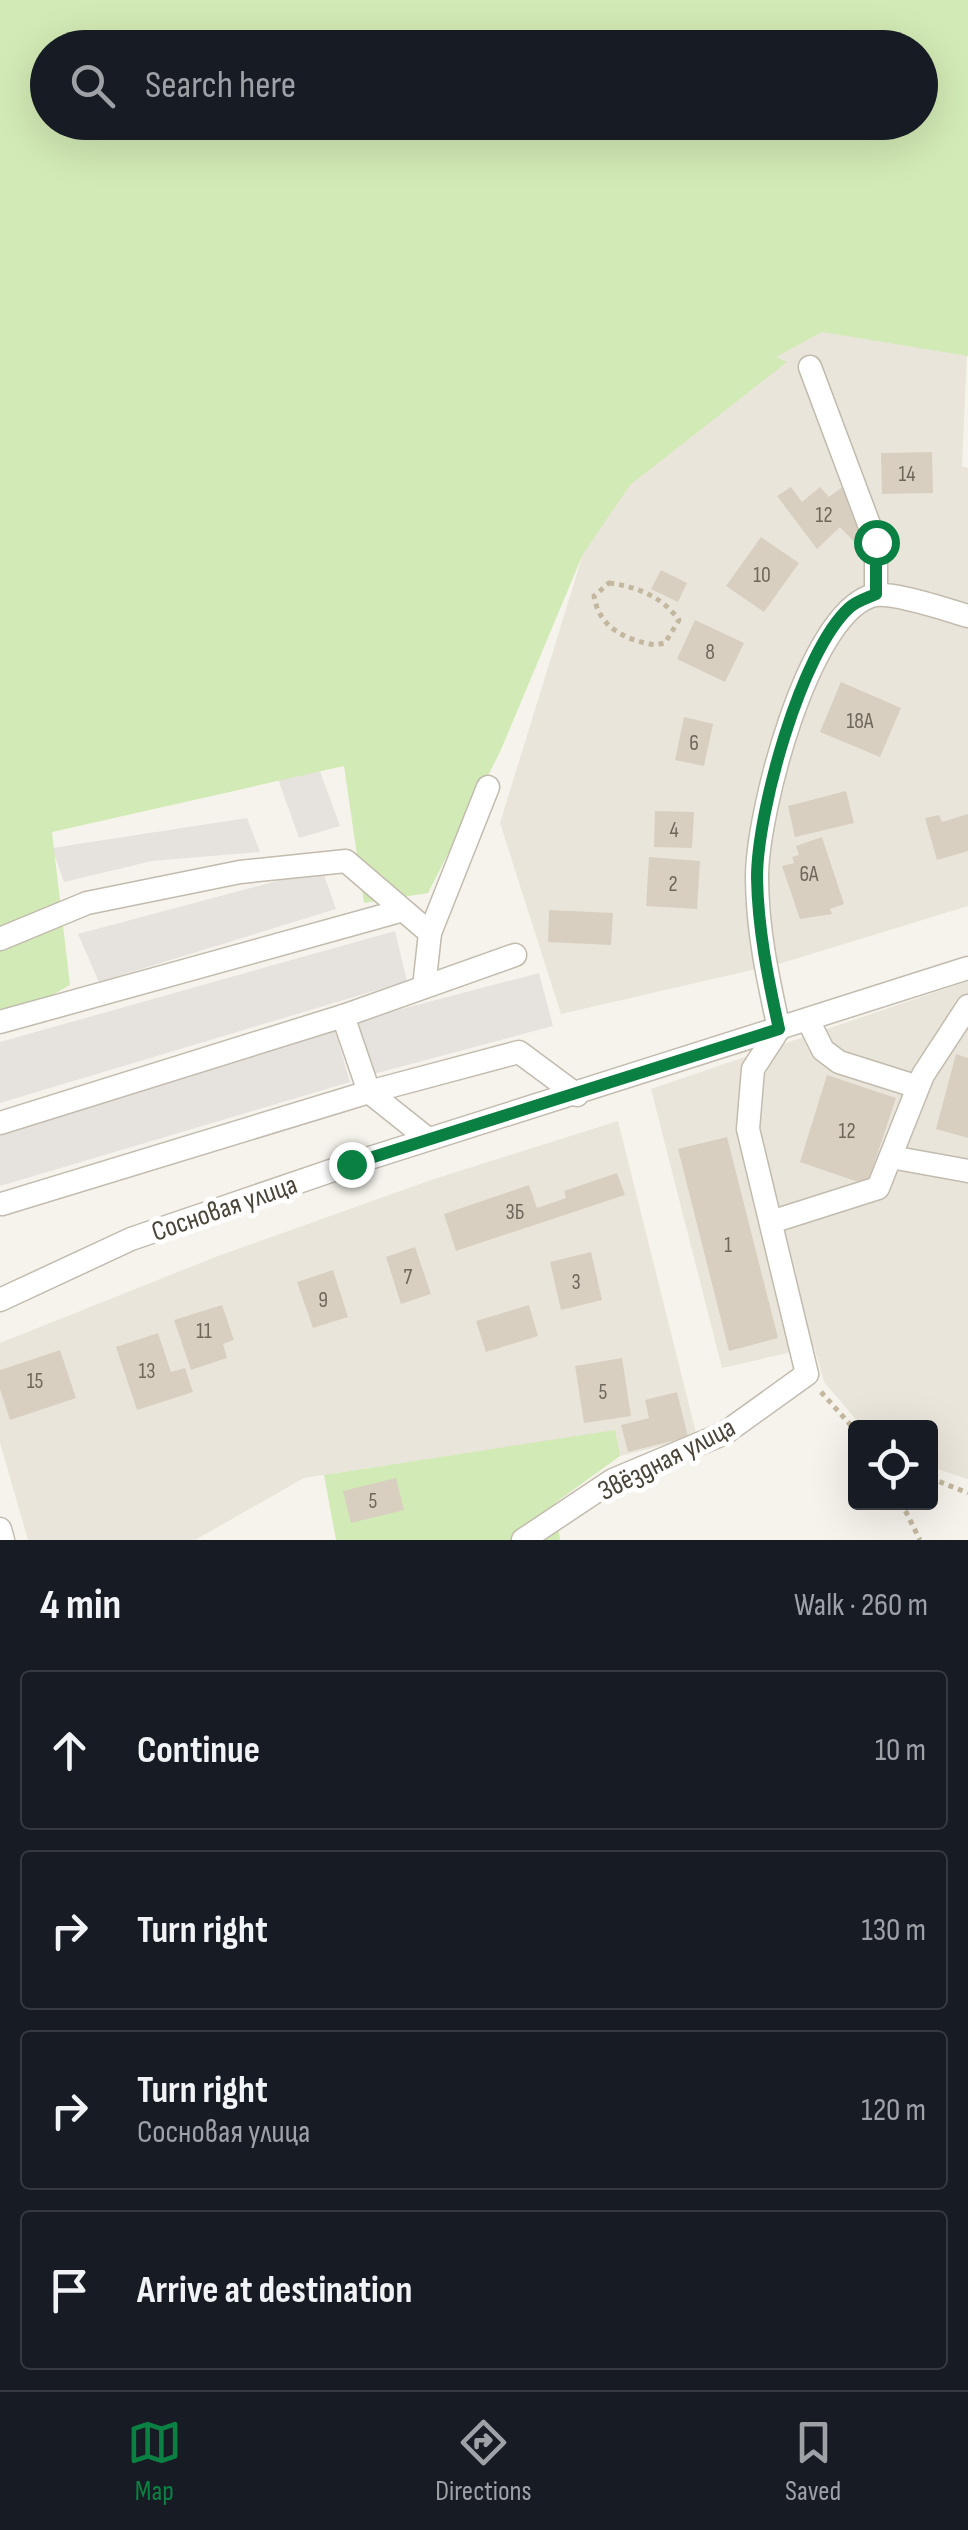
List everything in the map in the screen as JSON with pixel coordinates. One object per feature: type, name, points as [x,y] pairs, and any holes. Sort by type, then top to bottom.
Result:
[{"type":"street","points":[[810,367],[876,542],[876,594]]},
{"type":"street","points":[[807,1374],[748,1129],[752,1069],[779,1029],[764,959],[757,876],[766,804],[799,699],[832,628],[851,605],[876,594],[968,616]]},
{"type":"street","points":[[424,987],[430,933],[488,787]]},
{"type":"street","points":[[0,939],[86,903],[240,872],[346,861],[430,933]]},
{"type":"street","points":[[0,1022],[400,911]]},
{"type":"street","points":[[0,1122],[343,1016],[515,955]]},
{"type":"street","name":"Сосновая улица","points":[[3,1296],[131,1239],[428,1139],[808,1022],[968,968]]},
{"type":"street","points":[[771,1222],[878,1188],[918,1087],[968,1006]]},
{"type":"street","points":[[343,1016],[369,1092],[428,1139]]},
{"type":"street","points":[[808,1022],[823,1050],[839,1062],[918,1087]]},
{"type":"street","points":[[2,1204],[369,1092],[519,1052],[577,1095]]},
{"type":"street","points":[[890,1157],[968,1171]]},
{"type":"street","name":"Звёздная улица","points":[[523,1540],[613,1480],[726,1433],[807,1374]]},
{"type":"street","points":[[0,1529],[3,1540]]},
{"type":"path","points":[[609,583],[649,593],[679,620],[665,643],[654,646],[623,637],[596,609],[594,596],[609,583]]},
{"type":"path","points":[[807,1374],[848,1422]]},
{"type":"path","points":[[938,1481],[968,1493]]},
{"type":"path","points":[[905,1510],[920,1540]]},
{"type":"shaded area","points":[[817,318],[968,331],[962,466],[968,468],[968,906],[782,963],[561,1014],[500,823],[583,554],[674,392]]},
{"type":"shaded area","points":[[296,706],[340,826],[299,838],[255,714]]},
{"type":"shaded area","points":[[247,818],[260,852],[152,861],[64,882],[52,848]]},
{"type":"shaded area","points":[[322,869],[336,909],[99,982],[78,934]]},
{"type":"shaded area","points":[[395,931],[407,981],[0,1103],[0,1042]]},
{"type":"shaded area","points":[[539,973],[553,1026],[370,1075],[356,1021]]},
{"type":"shaded area","points":[[968,981],[968,1479],[938,1469],[938,1420],[856,1420],[824,1382],[814,1347],[722,1368],[651,1089]]},
{"type":"shaded area","points":[[335,1030],[350,1082],[0,1186],[0,1136]]},
{"type":"shaded area","points":[[618,1121],[697,1437],[620,1456],[614,1431],[304,1478],[195,1540],[28,1540],[0,1443],[0,1343],[218,1256],[431,1180]]},
{"type":"green space","points":[[0,0],[968,0],[968,356],[822,332],[776,357],[787,362],[630,485],[583,554],[500,752],[428,893],[364,903],[344,766],[52,832],[70,985],[0,1025]]},
{"type":"green space","points":[[615,1430],[620,1456],[555,1503],[560,1540],[336,1540],[324,1475]]},
{"type":"building","points":[[932,452],[933,493],[882,494],[881,453]]},
{"type":"building","points":[[846,484],[866,535],[855,543],[840,527],[817,549],[777,496],[791,487],[802,502],[820,487],[829,497]]},
{"type":"building","points":[[761,537],[799,563],[764,612],[726,586]]},
{"type":"building","points":[[661,570],[687,583],[678,602],[651,589]]},
{"type":"building","points":[[695,620],[744,643],[725,682],[677,659]]},
{"type":"building","points":[[841,682],[901,708],[880,757],[820,732]]},
{"type":"building","points":[[684,717],[713,724],[704,766],[675,760]]},
{"type":"building","points":[[846,791],[854,823],[795,837],[788,806]]},
{"type":"building","points":[[655,811],[694,812],[692,848],[654,847]]},
{"type":"building","points":[[968,814],[968,851],[937,860],[925,818],[939,815],[942,822]]},
{"type":"building","points":[[822,837],[844,904],[830,909],[832,914],[800,919],[782,866],[794,863],[792,857],[799,855],[796,846]]},
{"type":"building","points":[[649,857],[700,861],[697,909],[646,906]]},
{"type":"building","points":[[549,910],[613,913],[611,945],[548,942]]},
{"type":"building","points":[[956,1054],[968,1058],[968,1138],[936,1129]]},
{"type":"building","points":[[827,1075],[896,1098],[867,1185],[800,1162]]},
{"type":"building","points":[[727,1137],[778,1338],[729,1351],[678,1149]]},
{"type":"building","points":[[617,1173],[625,1195],[456,1251],[444,1214],[529,1185],[537,1208],[566,1198],[564,1191]]},
{"type":"building","points":[[415,1247],[431,1294],[401,1304],[386,1257]]},
{"type":"building","points":[[591,1252],[602,1300],[561,1310],[550,1262]]},
{"type":"building","points":[[333,1270],[348,1317],[313,1328],[297,1282]]},
{"type":"building","points":[[222,1305],[234,1340],[223,1344],[227,1358],[191,1370],[174,1320]]},
{"type":"building","points":[[529,1305],[538,1336],[486,1352],[476,1321]]},
{"type":"building","points":[[158,1333],[171,1372],[185,1368],[193,1392],[137,1410],[116,1347]]},
{"type":"building","points":[[60,1350],[76,1398],[10,1420],[0,1389],[0,1370]]},
{"type":"building","points":[[622,1358],[631,1416],[584,1423],[575,1366]]},
{"type":"building","points":[[677,1392],[688,1437],[628,1452],[621,1425],[649,1418],[645,1400]]},
{"type":"building","points":[[396,1478],[404,1510],[351,1523],[343,1491]]},
{"type":"route","points":[[351,1164],[779,1029],[764,959],[757,876],[766,804],[799,699],[832,628],[851,605],[876,594],[876,542]]}]
